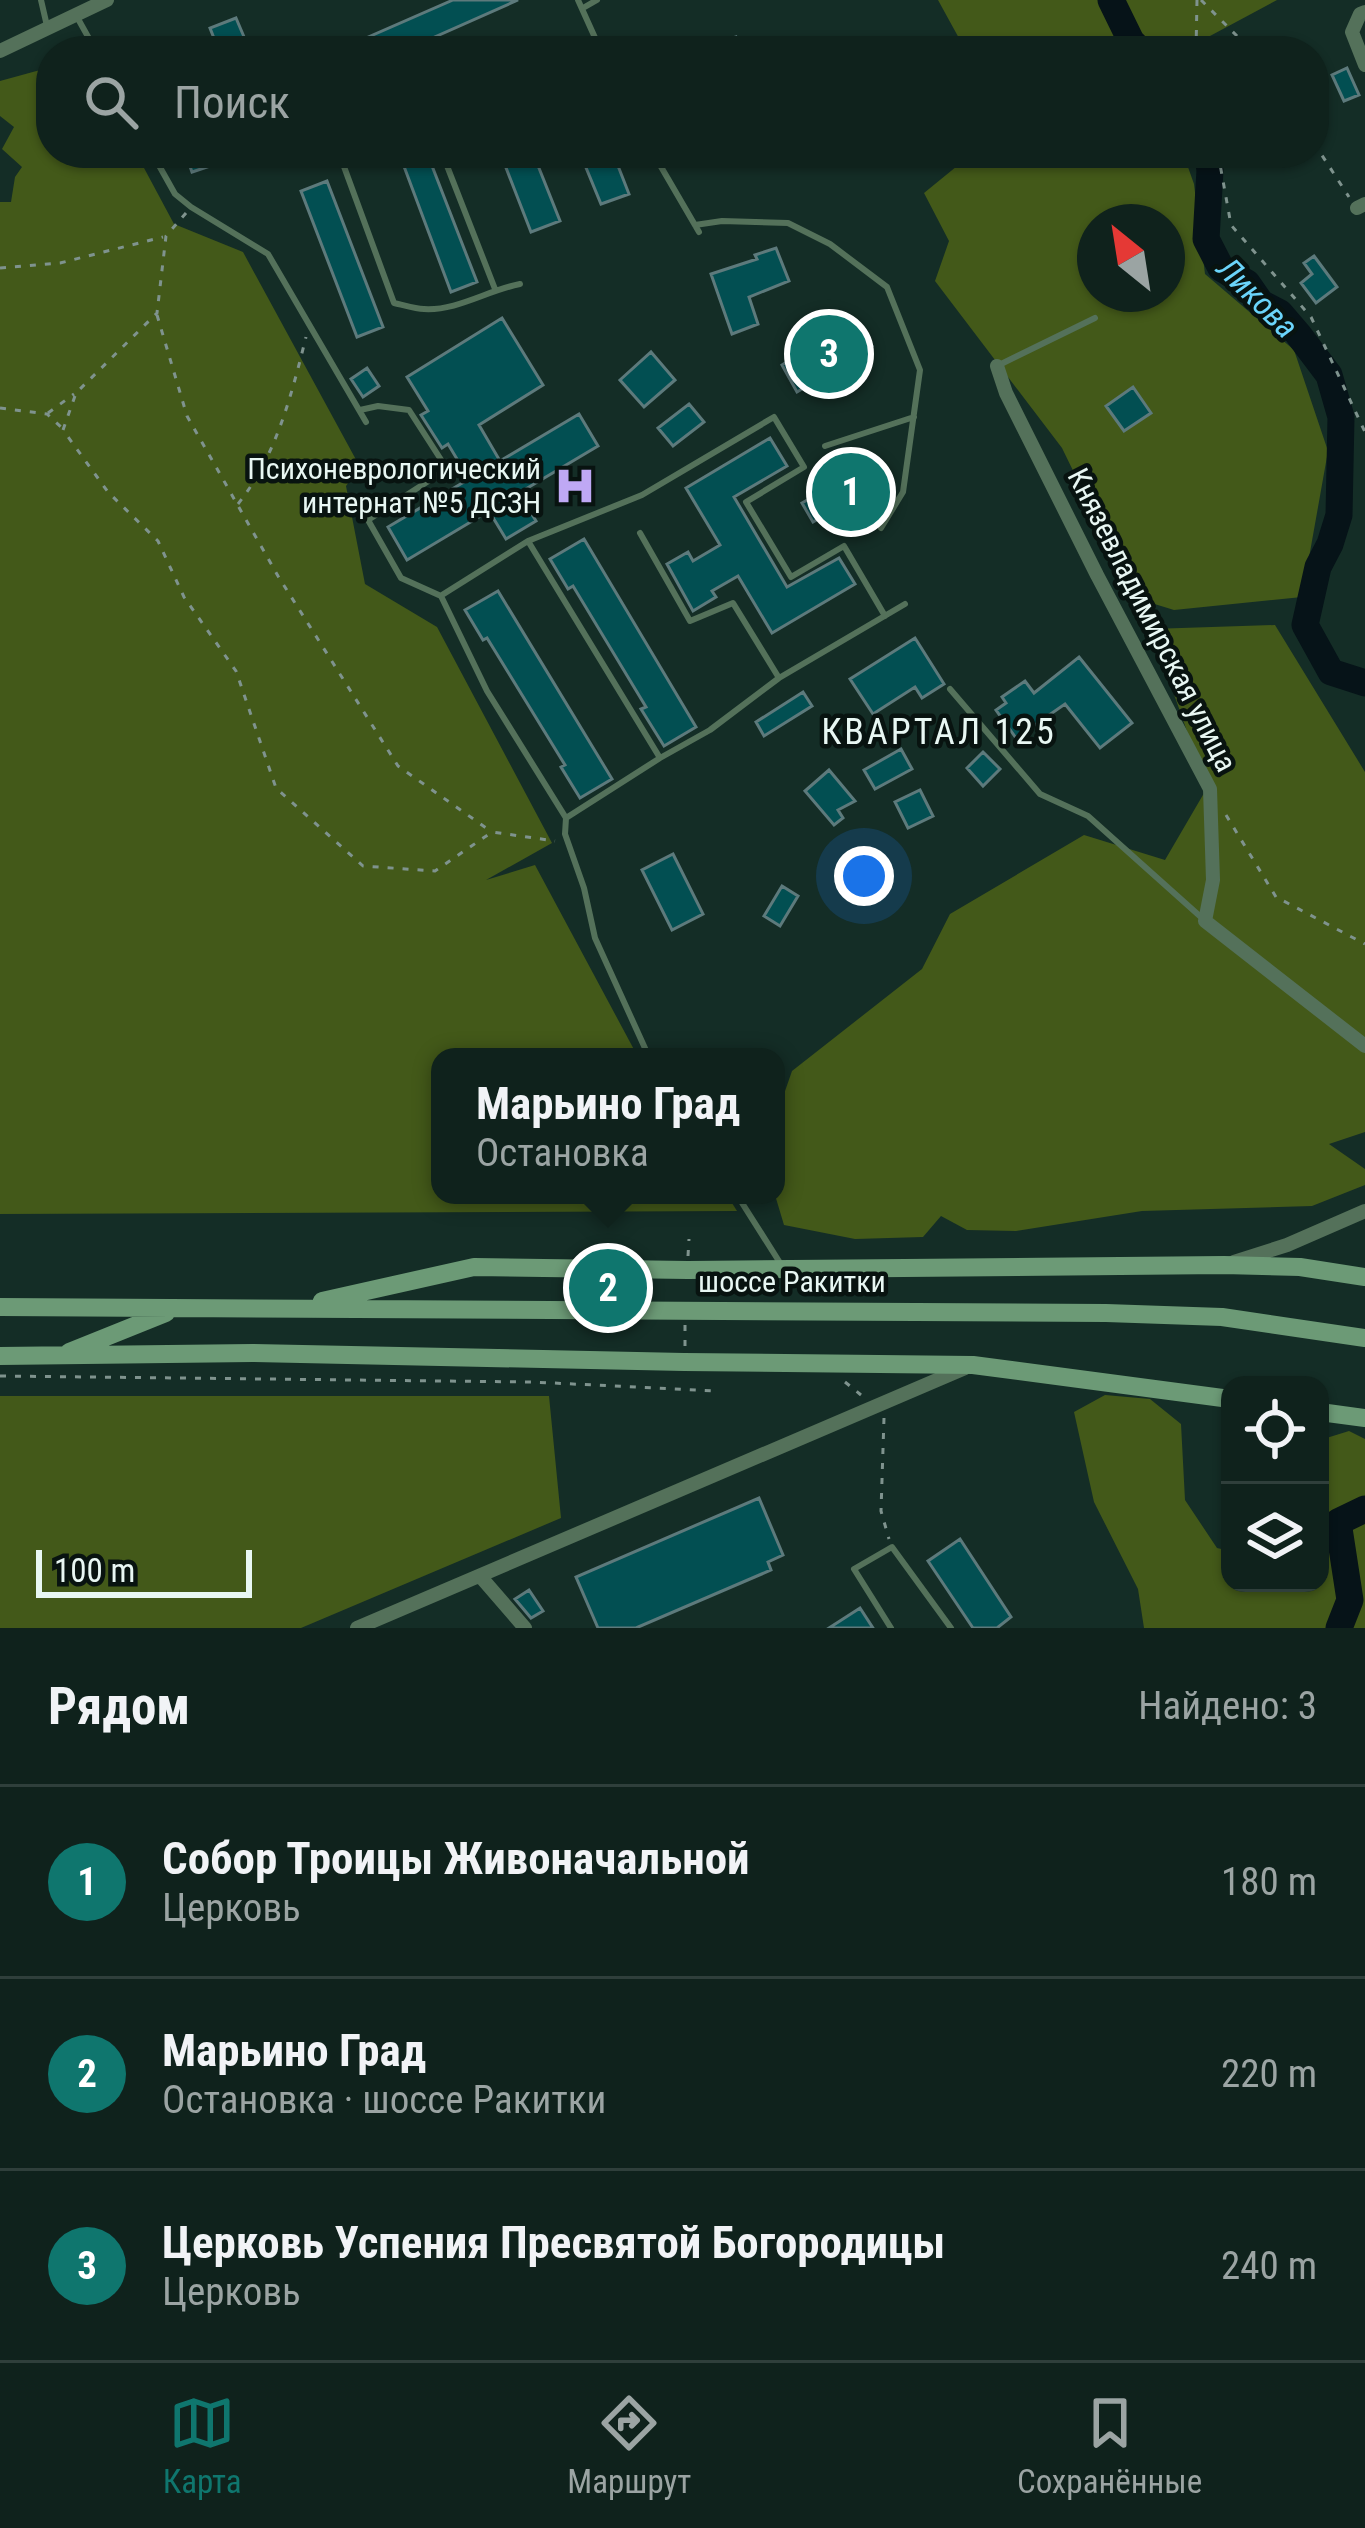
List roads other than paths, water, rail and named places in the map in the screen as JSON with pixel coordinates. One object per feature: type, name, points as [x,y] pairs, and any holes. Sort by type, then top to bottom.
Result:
[{"type":"street","points":[[0,52],[107,0]]},
{"type":"street","points":[[1365,12],[1352,32],[1365,65]]},
{"type":"street","name":"Князевладимирская улица","points":[[998,366],[1006,393],[1097,575],[1210,789],[1213,880],[1205,921]]},
{"type":"street","points":[[1205,921],[1365,1046]]},
{"type":"street","points":[[1224,1265],[1287,1246],[1365,1211]]},
{"type":"street","points":[[288,1309],[475,1267],[1224,1265],[1300,1267],[1365,1277]]},
{"type":"street","name":"шоссе Ракитки","points":[[0,1307],[1106,1313],[1222,1316],[1365,1338]]},
{"type":"street","points":[[58,1355],[176,1308]]},
{"type":"street","points":[[0,1356],[253,1353],[973,1365],[1221,1398]]},
{"type":"street","points":[[357,1628],[973,1365]]},
{"type":"street","points":[[1329,1413],[1365,1418]]},
{"type":"street","points":[[480,1576],[525,1628]]},
{"type":"lane","points":[[41,0],[48,30]]},
{"type":"lane","points":[[594,36],[580,4],[597,0]]},
{"type":"lane","points":[[77,16],[88,36]]},
{"type":"lane","points":[[160,168],[175,194],[191,208],[268,254],[367,422]]},
{"type":"lane","points":[[344,168],[394,303],[424,309],[456,305],[520,284]]},
{"type":"lane","points":[[448,168],[495,289]]},
{"type":"lane","points":[[662,168],[697,229],[722,221],[788,224],[830,244],[887,287],[920,370],[903,492],[880,528]]},
{"type":"lane","points":[[998,366],[1095,318]]},
{"type":"lane","points":[[360,410],[378,406],[409,410],[447,470],[368,520],[401,578],[441,596],[487,691],[566,818],[565,834],[595,938],[645,1048]]},
{"type":"lane","points":[[441,596],[528,542],[641,495],[774,417],[804,467],[746,502],[791,577],[844,546],[885,616]]},
{"type":"lane","points":[[825,446],[914,417]]},
{"type":"lane","points":[[640,533],[690,621],[733,603],[779,678]]},
{"type":"lane","points":[[528,542],[660,758]]},
{"type":"lane","points":[[566,818],[710,730],[779,678],[905,604]]},
{"type":"lane","points":[[950,689],[1040,794],[1088,816],[1205,921]]},
{"type":"lane","points":[[743,1204],[784,1269]]},
{"type":"lane","points":[[891,1628],[854,1569],[892,1547],[951,1628]]},
{"type":"waterway","name":"Ликова","points":[[1111,0],[1129,36]]},
{"type":"waterway","name":"Ликова","points":[[1210,168],[1206,239],[1221,268],[1247,283],[1261,303],[1280,313],[1329,375],[1341,417],[1339,515],[1318,567],[1305,625],[1331,672],[1365,683]]},
{"type":"waterway","name":"Ликова","points":[[1339,1628],[1350,1600],[1338,1522],[1365,1509]]},
{"type":"place","name":"Церковь Успения Пресвятой Богородицы","points":[[829,354]]},
{"type":"place","name":"Психоневрологический интернат №5 ДСЗН","points":[[575,486]]},
{"type":"place","name":"Собор Троицы Живоначальной","points":[[851,492]]},
{"type":"place","name":"Марьино Град","points":[[608,1288]]},
{"type":"district","name":"КВАРТАЛ 125","points":[[939,731]]}]
